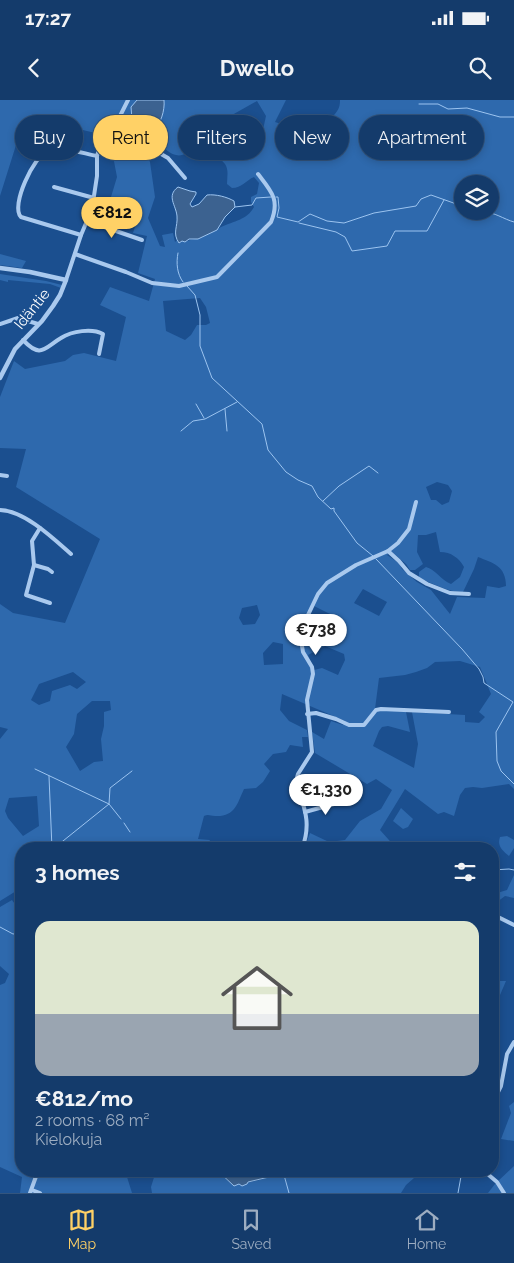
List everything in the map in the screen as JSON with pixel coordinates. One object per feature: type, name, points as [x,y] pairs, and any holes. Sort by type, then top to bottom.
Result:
[{"type":"street","points":[[120,115],[128,100]]},
{"type":"street","points":[[81,235],[21,217],[18,213],[18,206],[30,168],[46,150],[56,148],[93,155]]},
{"type":"street","points":[[168,158],[185,178]]},
{"type":"street","points":[[0,268],[37,273],[66,280],[92,209],[98,176],[97,160]]},
{"type":"street","points":[[75,254],[152,283],[179,286],[217,277],[271,222],[275,212],[275,199],[258,174]]},
{"type":"street","points":[[54,187],[94,198]]},
{"type":"street","points":[[87,221],[142,240]]},
{"type":"street","name":"Idäntie","points":[[0,378],[15,349],[38,324],[60,295],[66,280]]},
{"type":"street","points":[[0,324],[18,318],[38,324]]},
{"type":"street","points":[[23,340],[30,348],[37,351],[45,351],[61,338],[71,333],[98,331],[103,334],[99,354]]},
{"type":"street","points":[[0,475],[7,476]]},
{"type":"street","points":[[304,842],[308,827],[296,781],[298,774],[312,752],[306,700],[313,674],[312,667],[303,652],[302,646],[305,623],[314,601],[324,586],[356,565],[388,551],[401,540],[409,529],[416,502]]},
{"type":"street","points":[[0,510],[14,512],[50,534],[71,554]]},
{"type":"street","points":[[40,528],[32,541],[34,565],[26,595],[50,603]]},
{"type":"street","points":[[388,551],[399,560],[409,573],[427,584],[450,593],[470,594]]},
{"type":"street","points":[[34,565],[52,572]]},
{"type":"street","points":[[307,714],[323,715],[348,725],[364,725],[376,710],[381,708],[449,712]]},
{"type":"street","points":[[305,812],[342,802]]},
{"type":"street","points":[[499,918],[514,925]]},
{"type":"street","points":[[499,1088],[507,1054],[514,1042]]},
{"type":"street","points":[[36,1177],[30,1191],[40,1193]]},
{"type":"street","points":[[491,1177],[504,1193]]},
{"type":"shaded area","points":[[0,100],[137,100],[141,115],[93,115],[93,132],[83,130],[83,115],[15,115],[15,148],[0,196]]},
{"type":"shaded area","points":[[137,100],[164,100],[162,115],[132,115],[131,107]]},
{"type":"shaded area","points":[[164,100],[286,100],[278,115],[275,115],[275,160],[349,160],[349,115],[334,115],[340,105],[340,100],[514,100],[514,789],[509,784],[482,788],[465,788],[460,795],[454,816],[444,812],[438,814],[405,789],[380,830],[391,842],[329,842],[345,840],[360,821],[381,809],[392,790],[376,779],[367,784],[315,753],[312,732],[324,739],[331,721],[343,725],[345,721],[282,694],[280,710],[289,721],[307,730],[308,737],[302,737],[303,747],[290,745],[286,752],[273,754],[264,764],[270,771],[263,782],[256,788],[244,789],[231,812],[222,816],[204,816],[198,839],[210,840],[209,842],[15,842],[15,892],[0,901],[0,739],[8,729],[0,727],[0,604],[13,613],[65,623],[100,539],[16,487],[26,449],[0,448],[0,397],[14,361],[25,369],[65,361],[73,355],[84,353],[116,361],[126,317],[100,305],[110,287],[149,301],[155,279],[138,273],[147,236],[133,233],[138,217],[108,207],[117,177],[114,160],[149,160],[155,197],[148,218],[160,246],[165,247],[162,235],[173,233],[175,242],[177,240],[179,243],[198,239],[248,215],[254,207],[251,197],[257,194],[259,183],[254,177],[241,186],[232,188],[227,184],[226,166],[221,160],[265,160],[266,116],[257,101],[232,115],[178,115],[178,155],[168,151],[168,115],[162,115]],"holes":[[[200,298],[206,307],[210,323],[197,325],[191,335],[185,340],[166,331],[163,301]],[[437,482],[448,485],[452,491],[449,502],[442,505],[436,500],[431,500],[426,487]],[[436,532],[440,552],[454,556],[464,567],[460,577],[451,584],[426,567],[419,572],[419,578],[446,589],[463,592],[478,557],[498,566],[504,574],[506,586],[499,588],[487,586],[485,598],[457,597],[450,614],[431,590],[417,582],[402,569],[399,563],[387,555],[392,552],[410,570],[415,570],[423,564],[417,552],[418,535]],[[363,589],[387,602],[379,616],[354,603]],[[257,605],[260,615],[255,624],[243,625],[239,618],[242,608]],[[314,606],[332,615],[323,629],[308,620]],[[273,642],[283,644],[283,664],[264,665],[263,653]],[[325,646],[344,654],[345,660],[338,675],[322,668],[314,670],[308,655]],[[460,661],[480,667],[491,694],[479,712],[485,717],[479,723],[465,722],[465,715],[412,712],[418,744],[414,768],[373,746],[382,727],[388,726],[410,732],[406,712],[375,709],[379,678],[416,672],[427,668],[435,662]],[[73,672],[86,682],[77,689],[70,685],[52,691],[50,701],[39,705],[31,700],[39,684]],[[92,701],[110,701],[111,710],[104,712],[104,726],[101,739],[103,761],[94,762],[80,771],[66,747],[74,734],[77,714]],[[37,796],[39,826],[23,836],[8,818],[5,811],[9,798]]]},
{"type":"shaded area","points":[[178,187],[196,192],[190,204],[192,207],[199,204],[207,195],[210,195],[221,196],[234,201],[235,207],[225,217],[217,230],[198,239],[189,239],[179,243],[176,236],[177,216],[172,197],[174,190]]},
{"type":"shaded area","points":[[0,254],[26,261],[22,268],[0,265]]},
{"type":"shaded area","points":[[0,274],[62,285],[61,288],[50,284],[8,280],[8,282],[0,280]]},
{"type":"shaded area","points":[[401,808],[413,819],[408,827],[403,829],[393,821]]},
{"type":"shaded area","points":[[310,833],[329,842],[307,842]]},
{"type":"shaded area","points":[[507,836],[514,840],[514,848],[509,856],[502,850],[499,843],[500,837]]},
{"type":"shaded area","points":[[514,875],[514,898],[505,896],[499,900],[499,892],[507,890]]},
{"type":"shaded area","points":[[12,900],[15,904],[15,1174],[0,1167],[0,985],[5,983],[9,974],[0,966],[0,907]]},
{"type":"shaded area","points":[[506,981],[499,997],[499,982]]},
{"type":"shaded area","points":[[514,1102],[514,1141],[501,1139],[511,1113],[509,1106]]},
{"type":"shaded area","points":[[514,1166],[514,1193],[488,1193],[495,1184]]},
{"type":"shaded area","points":[[22,1177],[127,1177],[132,1193],[20,1193]]},
{"type":"shaded area","points":[[154,1177],[224,1177],[230,1182],[247,1183],[268,1177],[415,1177],[406,1185],[401,1193],[152,1193],[151,1187]]},
{"type":"shaded area","points":[[224,1177],[269,1177],[248,1182],[242,1186],[239,1184],[234,1186]]},
{"type":"waterway","points":[[419,104],[438,104],[448,109],[467,108],[500,117],[514,117]]},
{"type":"waterway","points":[[276,197],[278,197],[279,208],[277,217],[298,222],[310,214],[327,221],[344,223],[374,213],[416,206],[421,199],[431,195],[454,203]]},
{"type":"waterway","points":[[235,207],[252,205],[256,198],[271,197]]},
{"type":"waterway","points":[[299,223],[336,232],[345,237],[352,251],[387,246],[395,231],[427,231],[444,200]]},
{"type":"waterway","points":[[499,216],[514,222]]},
{"type":"waterway","points":[[178,253],[179,275],[183,282]]},
{"type":"waterway","points":[[187,286],[195,295],[200,315],[200,346],[212,378],[262,424],[268,450],[286,472],[312,486],[318,497],[331,509],[334,508],[334,511],[357,543],[373,556]]},
{"type":"waterway","points":[[181,431],[193,421],[205,419],[237,402]]},
{"type":"waterway","points":[[196,404],[204,418]]},
{"type":"waterway","points":[[225,409],[227,431]]},
{"type":"waterway","points":[[323,501],[339,486],[369,466],[378,473]]},
{"type":"waterway","points":[[376,559],[462,649],[479,669],[484,683],[513,702],[496,732],[497,761],[501,771],[514,784]]},
{"type":"waterway","points":[[35,769],[109,804],[121,819]]},
{"type":"waterway","points":[[62,842],[109,804],[110,788],[132,771]]},
{"type":"waterway","points":[[49,776],[52,842]]},
{"type":"waterway","points":[[124,823],[130,832]]},
{"type":"waterway","points":[[499,870],[514,870]]},
{"type":"waterway","points":[[0,927],[15,934]]},
{"type":"waterway","points":[[285,1177],[289,1193]]},
{"type":"waterway","points":[[458,1193],[461,1177]]}]
